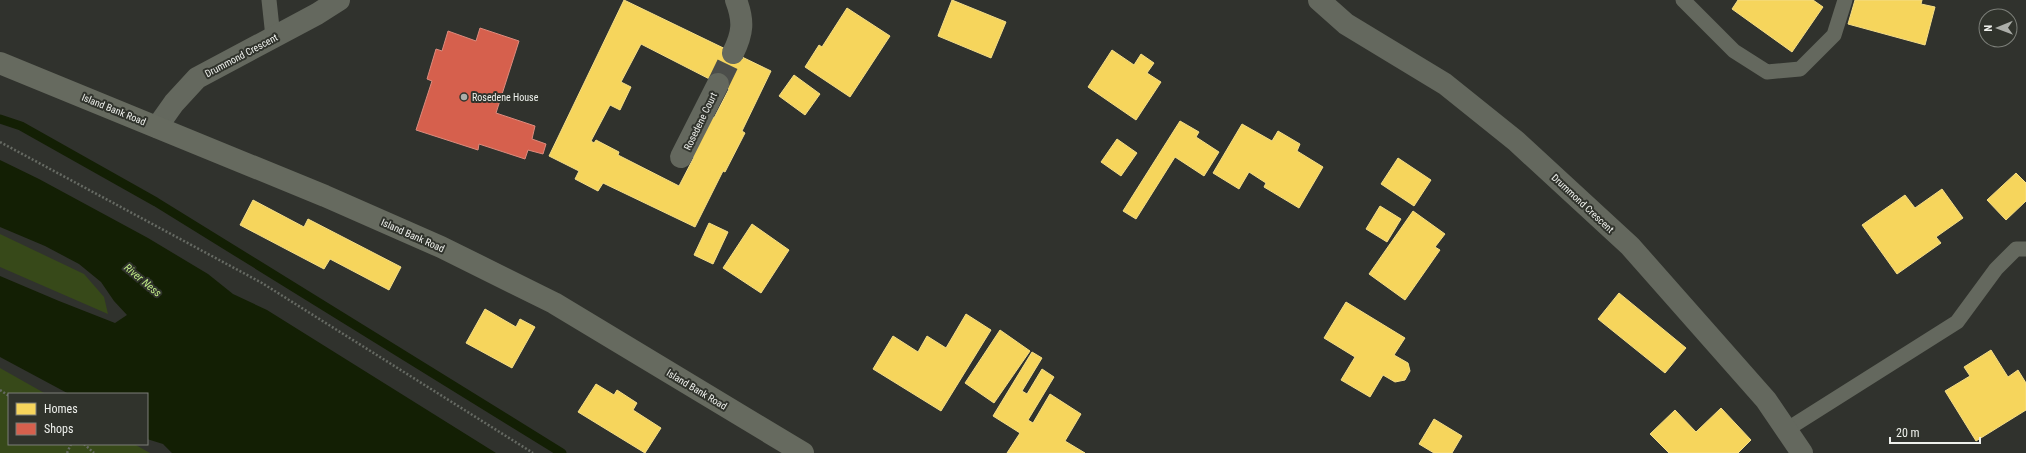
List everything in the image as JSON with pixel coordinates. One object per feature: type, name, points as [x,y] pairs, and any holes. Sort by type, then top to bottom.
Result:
[{"type":"main road","name":"Island Bank Road","points":[[0,63],[325,196],[441,247],[554,303],[803,453]]},
{"type":"street","name":"Drummond Crescent","points":[[157,126],[174,103],[197,78],[339,0]]},
{"type":"street","points":[[733,53],[740,39],[742,16],[736,0]]},
{"type":"street","name":"Drummond Crescent","points":[[1324,1],[1346,24],[1445,84],[1522,146],[1630,246],[1766,400],[1802,453]]},
{"type":"street","name":"Rosedene Court","points":[[682,157],[718,84]]},
{"type":"lane","points":[[268,0],[274,37]]},
{"type":"lane","points":[[1683,0],[1734,51],[1767,72],[1800,68],[1834,35],[1845,0]]},
{"type":"lane","points":[[1786,430],[1957,322],[1996,269],[2010,254],[2016,249],[2026,249]]},
{"type":"path","points":[[0,142],[262,284],[533,453]]},
{"type":"path","points":[[85,445],[94,453]]},
{"type":"green space","points":[[0,234],[84,274],[104,297],[108,314],[0,267]]},
{"type":"green space","points":[[0,368],[44,393],[8,393],[8,445],[136,445],[150,453],[0,453]]},
{"type":"water","name":"River Ness","points":[[0,160],[39,179],[148,238],[208,274],[233,294],[267,310],[496,453],[172,453],[163,444],[148,439],[148,393],[67,393],[0,357],[0,276],[115,323],[127,315],[114,301],[101,282],[79,264],[45,246],[0,227]]},
{"type":"building: Homes","points":[[624,0],[771,71],[742,131],[745,133],[725,172],[723,171],[695,227],[603,183],[598,191],[575,179],[579,171],[549,156]],"holes":[[[641,44],[729,89],[714,118],[710,115],[690,155],[694,157],[679,186],[618,155],[619,152],[596,140],[594,143],[591,141],[610,105],[620,110],[631,87],[621,82]]]},
{"type":"building: Homes","points":[[952,0],[1006,22],[991,58],[938,36]]},
{"type":"building: Homes","points":[[1738,0],[1813,0],[1823,7],[1792,52],[1732,9]]},
{"type":"building: Homes","points":[[1855,0],[1922,0],[1921,4],[1935,7],[1925,45],[1848,24]]},
{"type":"building: Homes","points":[[847,8],[890,36],[850,97],[805,67],[819,45],[822,47]]},
{"type":"building: Homes","points":[[1112,50],[1134,65],[1141,54],[1154,63],[1147,73],[1161,82],[1136,120],[1088,87]]},
{"type":"building: Homes","points":[[794,75],[820,94],[805,115],[779,96]]},
{"type":"building: Homes","points":[[1180,121],[1199,132],[1196,137],[1219,152],[1204,176],[1175,157],[1136,219],[1123,211]]},
{"type":"building: Homes","points":[[1242,124],[1272,141],[1278,131],[1300,144],[1297,151],[1323,167],[1299,208],[1264,187],[1266,183],[1249,172],[1239,189],[1213,173]]},
{"type":"building: Homes","points":[[1117,139],[1137,153],[1121,176],[1101,162]]},
{"type":"building: Homes","points":[[1398,158],[1431,180],[1414,206],[1381,184]]},
{"type":"building: Homes","points":[[2016,173],[2026,183],[2026,201],[2006,220],[1987,200]]},
{"type":"building: Homes","points":[[1942,189],[1963,218],[1936,237],[1941,243],[1897,274],[1862,225],[1905,195],[1915,208]]},
{"type":"building: Homes","points":[[253,200],[304,227],[308,219],[401,267],[389,290],[330,259],[324,269],[240,225]]},
{"type":"building: Homes","points":[[1380,206],[1401,219],[1387,242],[1366,229]]},
{"type":"building: Homes","points":[[1413,211],[1445,234],[1435,247],[1440,250],[1405,300],[1369,274]]},
{"type":"building: Homes","points":[[709,223],[728,232],[713,264],[694,255]]},
{"type":"building: Homes","points":[[752,224],[789,250],[761,293],[723,268]]},
{"type":"building: Homes","points":[[1619,293],[1686,348],[1665,373],[1598,319]]},
{"type":"building: Homes","points":[[1346,302],[1405,338],[1394,355],[1408,363],[1410,371],[1405,380],[1395,382],[1383,375],[1370,397],[1341,380],[1355,357],[1324,338]]},
{"type":"building: Homes","points":[[485,309],[516,327],[520,319],[535,327],[512,368],[466,343]]},
{"type":"building: Homes","points":[[966,314],[991,330],[941,411],[873,369],[893,336],[918,352],[927,336],[946,348]]},
{"type":"building: Homes","points":[[1000,330],[1030,351],[994,403],[965,383]]},
{"type":"building: Homes","points":[[1991,350],[2008,377],[2018,370],[2026,383],[2026,410],[1976,441],[1945,391],[1970,376],[1964,367]]},
{"type":"building: Homes","points":[[1032,352],[1042,358],[1022,391],[1027,394],[1042,369],[1054,377],[1028,420],[1033,423],[1050,394],[1081,414],[1065,441],[1085,453],[1007,453],[1020,433],[993,416]]},
{"type":"building: Homes","points":[[596,384],[614,395],[617,390],[637,403],[633,410],[661,428],[645,453],[578,412]]},
{"type":"building: Homes","points":[[1721,408],[1751,440],[1738,453],[1669,453],[1650,434],[1675,410],[1696,432]]},
{"type":"building: Homes","points":[[1434,419],[1462,436],[1452,453],[1434,453],[1419,444]]},
{"type":"building: Shops","name":"Rosedene House","points":[[480,28],[519,41],[496,113],[535,126],[532,139],[546,144],[543,154],[528,150],[525,159],[479,144],[478,150],[416,130],[432,81],[427,79],[436,49],[442,51],[448,31],[476,41]]},
{"type":"waterway","points":[[0,119],[21,126],[156,202],[562,453]]},
{"type":"tunnel","points":[[718,84],[733,53]]},
{"type":"place","name":"Rosedene House","points":[[464,97]]}]
